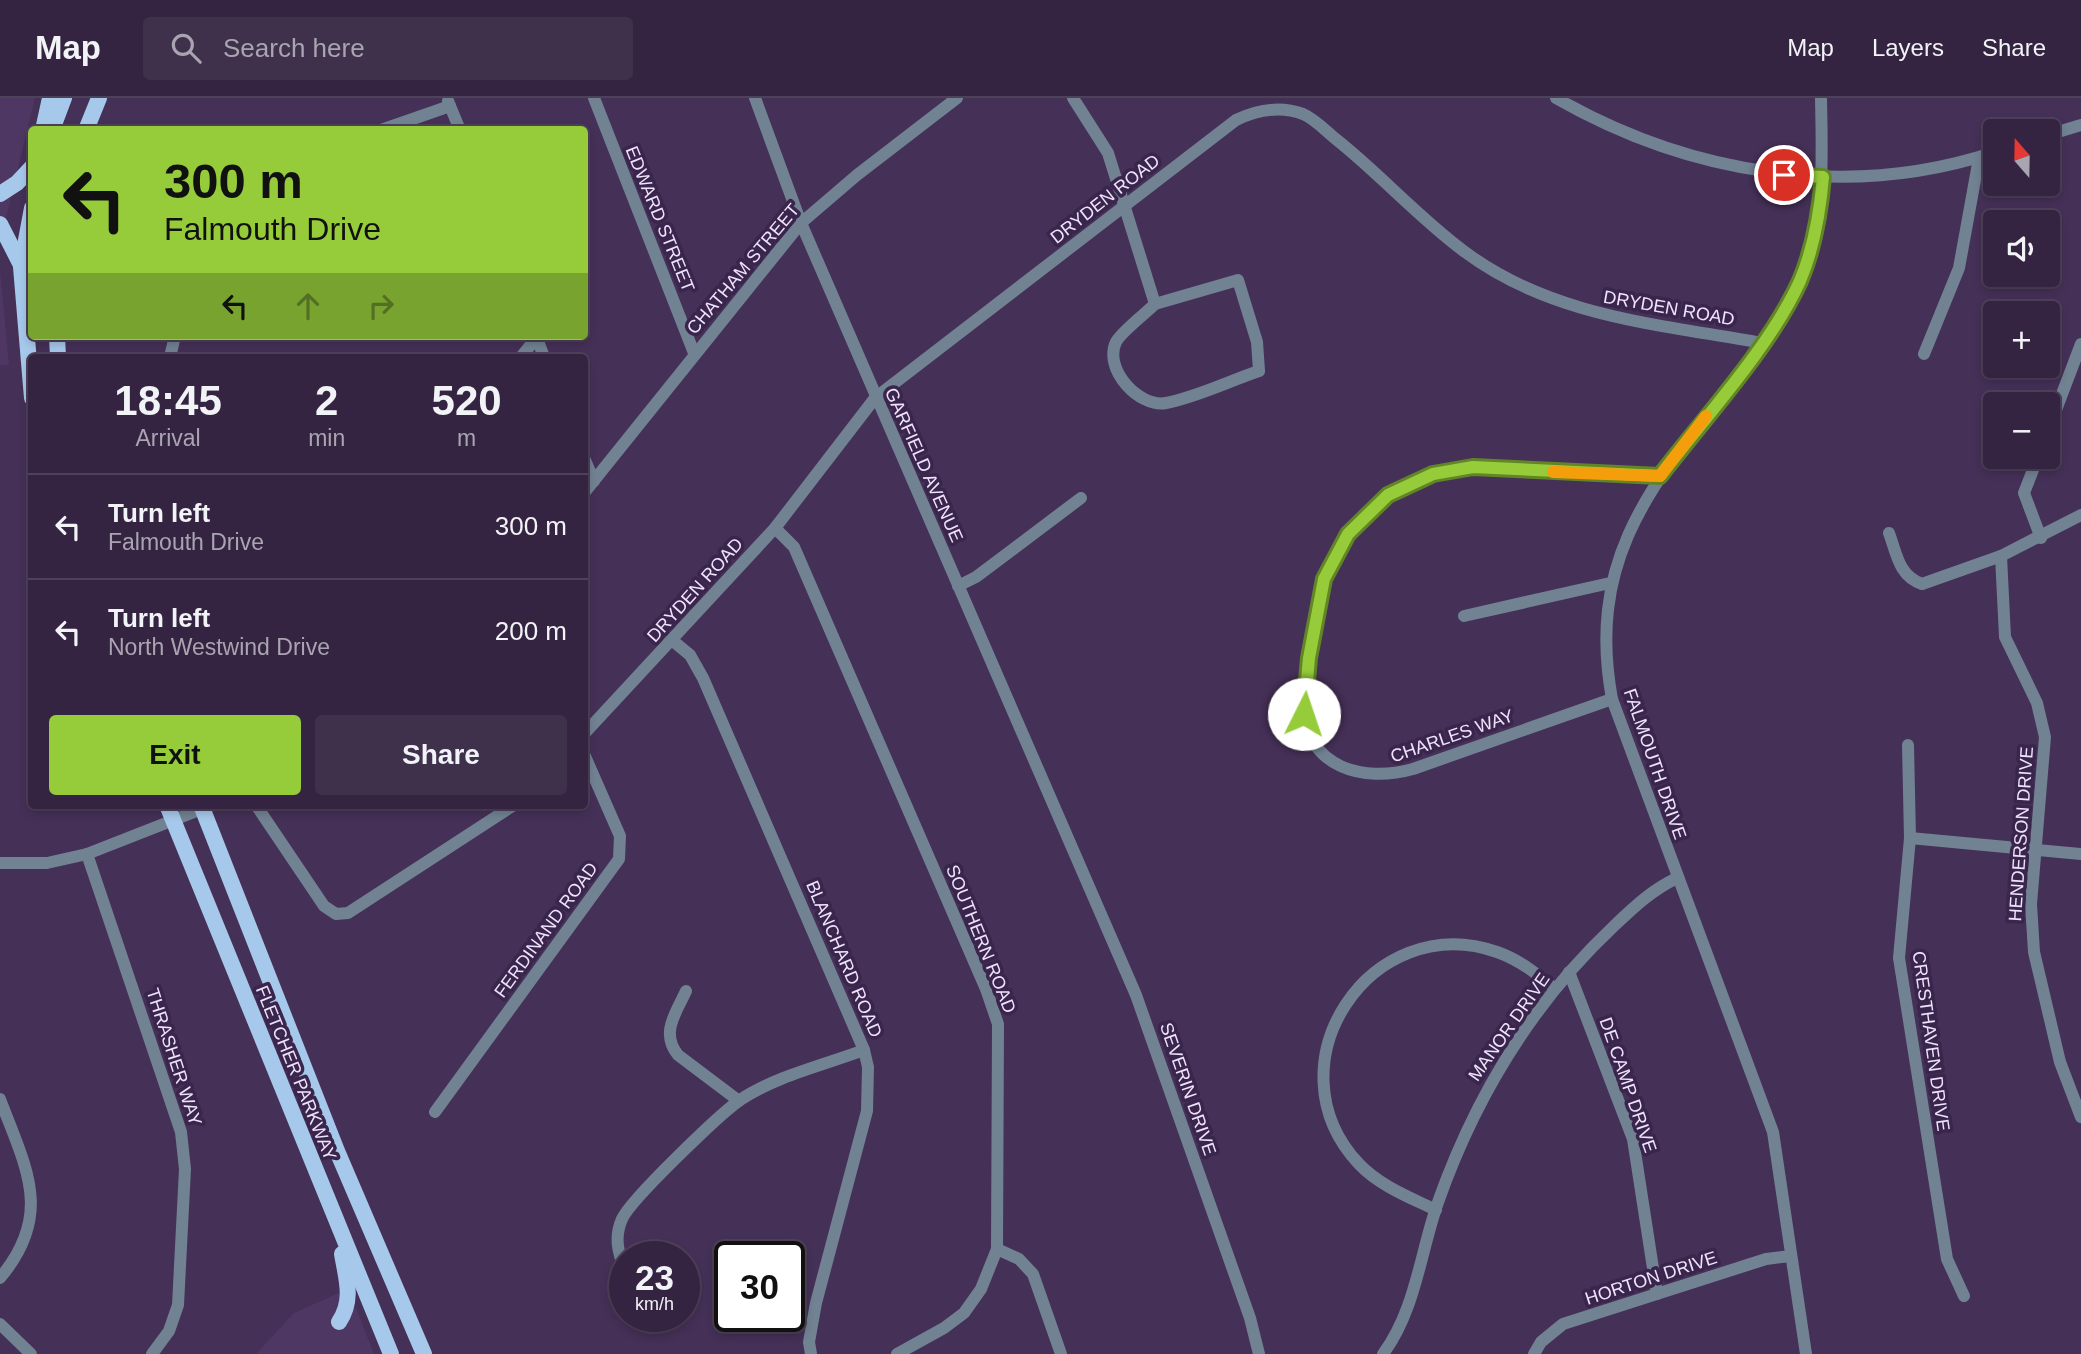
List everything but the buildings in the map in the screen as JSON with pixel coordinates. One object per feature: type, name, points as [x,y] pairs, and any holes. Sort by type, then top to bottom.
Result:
[{"type":"main road","points":[[44,126],[50,98]]},
{"type":"main road","points":[[54,126],[64,98]]},
{"type":"main road","points":[[88,126],[99,98]]},
{"type":"main road","points":[[0,194],[17,183],[28,171]]},
{"type":"main road","points":[[0,224],[21,267]]},
{"type":"main road","points":[[28,229],[21,267],[28,354]]},
{"type":"main road","name":"FLETCHER PARKWAY","points":[[168,809],[391,1354]]},
{"type":"main road","name":"FLETCHER PARKWAY","points":[[206,809],[337,1151],[424,1354]]},
{"type":"main road","points":[[339,1228],[349,1292],[346,1312],[339,1322]]},
{"type":"street","name":"EDWARD STREET","points":[[594,98],[694,353]]},
{"type":"street","name":"GARFIELD AVENUE","points":[[755,98],[801,223],[875,398],[1071,841]]},
{"type":"street","name":"CHATHAM STREET","points":[[588,488],[801,223],[857,175],[957,98]]},
{"type":"street","points":[[1073,98],[1108,153],[1155,304]]},
{"type":"street","points":[[1556,98],[1620,132],[1679,153],[1712,163],[1784,175],[1823,177],[1909,172],[1983,156]]},
{"type":"street","name":"FALMOUTH DRIVE","points":[[1806,1354],[1773,1132],[1612,699],[1607,671],[1606,613],[1610,583],[1632,523],[1660,476],[1762,343],[1799,282],[1821,206],[1821,98]]},
{"type":"street","points":[[391,126],[449,102],[458,126]]},
{"type":"street","name":"DRYDEN ROAD","points":[[588,730],[775,528],[875,398],[1236,120],[1261,111],[1290,111],[1307,115],[1365,163],[1429,222],[1503,278],[1578,309],[1762,343]]},
{"type":"street","points":[[2060,131],[2081,125]]},
{"type":"street","points":[[1924,354],[1959,268],[1979,158]]},
{"type":"street","points":[[1238,280],[1257,342],[1259,371],[1164,404],[1143,400],[1113,363],[1116,342],[1155,304],[1238,280]]},
{"type":"street","points":[[2060,399],[2081,344]]},
{"type":"street","points":[[588,467],[594,481]]},
{"type":"street","name":"CHARLES WAY","points":[[1612,699],[1383,777],[1349,771],[1329,759],[1310,734],[1303,704],[1320,594],[1330,565],[1354,526],[1396,491],[1433,474],[1473,467],[1660,476]]},
{"type":"street","points":[[2033,469],[2024,493],[2041,538]]},
{"type":"street","points":[[958,586],[976,577],[1081,498]]},
{"type":"street","points":[[1889,533],[1903,573],[1908,579],[1922,584],[2001,556],[2041,538],[2081,515]]},
{"type":"street","name":"SOUTHERN ROAD","points":[[775,528],[794,547],[986,989],[998,1024],[997,1249],[981,1289],[964,1313],[944,1328],[897,1354]]},
{"type":"street","name":"HENDERSON DRIVE","points":[[2001,556],[2005,637],[2037,703],[2043,724],[2045,750],[2031,904],[2034,952],[2060,1062],[2081,1117]]},
{"type":"street","points":[[1464,616],[1610,583]]},
{"type":"street","name":"BLANCHARD ROAD","points":[[673,641],[690,655],[702,678],[864,1050],[868,1067],[867,1111],[816,1303],[809,1342],[811,1354]]},
{"type":"street","name":"CRESTHAVEN DRIVE","points":[[1908,745],[1910,838],[1899,958],[1947,1259],[1964,1296]]},
{"type":"street","name":"FERDINAND ROAD","points":[[435,1112],[620,859],[620,836],[588,763]]},
{"type":"street","points":[[0,863],[47,863],[87,854],[173,822],[199,809]]},
{"type":"street","points":[[259,809],[324,906],[335,914],[348,913],[508,809]]},
{"type":"street","points":[[1910,838],[2081,854]]},
{"type":"street","name":"SEVERIN DRIVE","points":[[1071,841],[1136,995],[1259,1354]]},
{"type":"street","name":"THRASHER WAY","points":[[87,854],[181,1132],[185,1169],[178,1305],[169,1331],[152,1354]]},
{"type":"street","name":"MANOR DRIVE","points":[[1382,1354],[1393,1340],[1407,1309],[1436,1210],[1469,1124],[1506,1055],[1569,972],[1654,888],[1677,878]]},
{"type":"street","points":[[1436,1210],[1377,1180],[1358,1163],[1341,1139],[1329,1113],[1324,1081],[1328,1042],[1338,1015],[1364,980],[1389,962],[1414,951],[1443,945],[1472,946],[1500,953],[1526,966],[1555,989]]},
{"type":"street","name":"DE CAMP DRIVE","points":[[1569,972],[1633,1139],[1657,1294]]},
{"type":"street","points":[[686,991],[670,1024],[672,1046],[678,1055],[739,1101]]},
{"type":"street","points":[[618,1241],[627,1211],[739,1101],[762,1089],[864,1050]]},
{"type":"street","points":[[0,1099],[31,1181],[33,1204],[25,1243],[0,1278]]},
{"type":"street","points":[[997,1249],[1018,1259],[1033,1274],[1061,1354]]},
{"type":"street","name":"HORTON DRIVE","points":[[1534,1354],[1541,1342],[1563,1324],[1766,1259],[1791,1256]]},
{"type":"street","points":[[0,1324],[31,1354]]},
{"type":"shaded area","points":[[0,98],[35,98],[28,126],[0,243]]},
{"type":"shaded area","points":[[0,271],[9,365],[0,365]]},
{"type":"shaded area","points":[[339,1293],[356,1308],[374,1354],[256,1354],[294,1313]]},
{"type":"slow traffic","points":[[1553,472],[1660,476],[1706,416]]},
{"type":"route","points":[[1304,714],[1309,658],[1324,579],[1348,534],[1388,495],[1433,474],[1473,467],[1660,476],[1762,343],[1799,282],[1821,206],[1823,177],[1784,175]]}]
